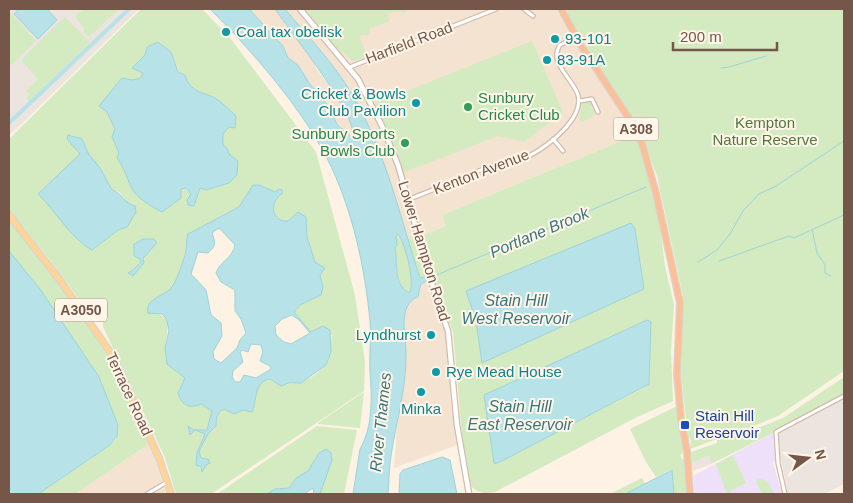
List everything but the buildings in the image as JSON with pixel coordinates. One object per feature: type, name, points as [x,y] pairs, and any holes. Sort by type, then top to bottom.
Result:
[{"type":"highway","name":"A308","points":[[561,9],[576,38],[629,118],[640,139],[661,211],[670,266],[680,303],[677,374],[681,419],[688,451],[690,494]]},
{"type":"main road","name":"Terrace Road","points":[[9,215],[60,279],[113,356],[168,482]]},
{"type":"main road","name":"A3050","points":[[168,482],[171,494]]},
{"type":"street","name":"Lower Hampton Road","points":[[300,9],[350,66],[383,128],[398,165],[434,294],[448,331],[457,425],[468,493]]},
{"type":"street","name":"Harfield Road","points":[[350,66],[496,9]]},
{"type":"street","points":[[524,9],[533,16]]},
{"type":"street","points":[[576,38],[560,45],[556,55],[558,62],[576,90],[579,101],[592,99],[598,112]]},
{"type":"street","name":"Kenton Avenue","points":[[407,200],[505,161],[526,158],[575,119],[579,101]]},
{"type":"street","points":[[553,138],[563,151]]},
{"type":"street","points":[[785,494],[778,463],[776,432],[844,396]]},
{"type":"street","points":[[147,494],[168,482]]},
{"type":"shaded area","points":[[9,9],[139,9],[9,136]]},
{"type":"shaded area","points":[[249,9],[275,9],[315,62],[315,67],[341,102],[350,119],[354,131],[352,138],[355,143],[353,143],[339,124],[337,125],[325,101],[309,83],[298,65],[288,58],[283,46]]},
{"type":"shaded area","points":[[285,9],[556,9],[570,35],[636,135],[442,215],[446,226],[421,236],[407,239],[375,138],[353,96]]},
{"type":"shaded area","points":[[429,279],[447,340],[451,403],[457,445],[394,468],[406,306],[419,297],[423,280]]},
{"type":"shaded area","points":[[844,399],[844,484],[824,494],[788,494],[778,446],[779,434]]},
{"type":"shaded area","points":[[773,433],[775,460],[773,463],[782,494],[695,494],[693,476]]},
{"type":"shaded area","points":[[150,443],[166,494],[75,494]]},
{"type":"shaded area","points":[[709,454],[711,464],[693,471],[692,463]]},
{"type":"green space","points":[[86,9],[119,9],[89,37],[84,33],[84,27],[76,19],[76,14]]},
{"type":"green space","points":[[141,9],[202,9],[231,39],[316,152],[355,295],[365,362],[364,391],[211,494],[176,494],[165,458],[103,327],[103,322],[91,315],[9,210],[9,139]],"holes":[[[171,52],[179,72],[185,75],[190,85],[202,94],[217,99],[229,127],[223,134],[223,145],[229,154],[229,183],[206,190],[200,187],[191,194],[185,188],[131,188],[126,171],[117,158],[119,153],[112,137],[115,129],[107,112],[100,106],[122,78],[132,80],[141,78],[144,73],[132,68],[145,55]],[[100,168],[112,190],[119,192],[131,206],[127,227],[118,230],[92,250]],[[269,190],[282,194],[275,201],[275,215],[282,221],[288,221],[298,212],[306,217],[307,237],[315,262],[324,267],[320,275],[321,295],[300,305],[294,312],[311,332],[315,331],[332,335],[328,357],[316,374],[302,382],[283,386],[271,379],[263,380],[258,388],[252,412],[243,410],[234,414],[224,409],[220,411],[213,430],[208,434],[199,451],[201,458],[206,459],[206,464],[200,469],[198,452],[206,434],[200,431],[208,429],[212,411],[201,404],[186,406],[179,397],[179,390],[186,378],[172,362],[167,352],[168,327],[166,318],[147,308],[169,290],[177,279],[184,258],[187,237]]]},
{"type":"green space","points":[[305,9],[408,9],[406,13],[389,13],[387,15],[390,21],[369,29],[370,32],[367,36],[363,34],[359,37],[368,58],[353,61],[334,46]]},
{"type":"green space","name":"Kempton Nature Reserve","points":[[565,9],[844,9],[844,371],[778,416],[749,428],[753,430],[783,418],[844,377],[844,394],[805,417],[711,464],[709,455],[692,463],[691,452],[717,443],[717,439],[690,449],[691,441],[688,436],[681,375],[683,296],[657,176],[640,131],[577,32]]},
{"type":"green space","points":[[9,11],[36,41],[9,67]]},
{"type":"green space","points":[[65,17],[90,42],[29,101],[26,98],[30,94],[26,91],[38,79],[21,60]]},
{"type":"green space","name":"Sunbury Cricket Club","points":[[532,41],[563,112],[524,142],[498,136],[403,173],[385,125],[374,104]]},
{"type":"green space","points":[[591,102],[592,109],[595,111],[593,117],[581,122],[579,119],[582,103]]},
{"type":"green space","points":[[636,135],[657,205],[665,266],[674,305],[671,351],[673,401],[635,418],[495,492],[482,493],[476,491],[471,486],[462,435],[453,332],[434,281],[421,236],[446,226],[442,215]],"holes":[[[639,261],[644,289],[479,340],[476,321],[466,292]],[[647,320],[651,322],[648,358],[650,380],[643,388],[496,464],[484,395]]]},
{"type":"green space","points":[[9,221],[57,280],[116,368],[150,443],[75,494],[38,494],[110,445],[116,439],[118,425],[40,289],[9,251]]},
{"type":"green space","points":[[398,234],[404,246],[409,264],[411,288],[409,293],[404,289],[399,279],[395,249],[397,244],[396,236]]},
{"type":"green space","points":[[416,236],[427,277],[420,278],[407,239]]},
{"type":"green space","points":[[364,392],[360,428],[318,424],[318,423]]},
{"type":"green space","points":[[677,406],[685,452],[680,455],[682,459],[685,459],[687,494],[674,494],[672,469],[656,477],[646,462],[630,429]]},
{"type":"green space","points":[[317,426],[357,430],[344,494],[320,494],[330,455],[326,449],[319,453],[308,471],[296,478],[288,489],[279,488],[267,494],[217,494]]},
{"type":"green space","points":[[733,455],[746,483],[730,491],[731,494],[727,494],[716,464]]},
{"type":"green space","points":[[642,478],[645,484],[624,494],[610,494]]},
{"type":"green space","points":[[758,479],[765,480],[775,494],[762,494],[756,482]]},
{"type":"water","points":[[19,9],[47,9],[57,20],[38,39],[14,14]]},
{"type":"water","name":"River Thames","points":[[210,9],[249,9],[283,46],[288,58],[298,65],[309,83],[325,101],[337,124],[352,138],[352,128],[346,113],[322,74],[275,9],[285,9],[330,62],[346,84],[375,139],[420,278],[427,277],[428,280],[421,284],[418,297],[411,301],[405,315],[406,369],[390,461],[388,494],[353,494],[360,449],[367,431],[371,412],[370,320],[359,249],[347,207],[332,168],[311,130],[285,93]],"holes":[[[398,234],[410,273],[411,288],[409,293],[400,284],[397,273],[396,236]]]},
{"type":"water","points":[[158,42],[171,52],[178,72],[185,75],[195,90],[218,100],[236,116],[235,128],[229,127],[223,134],[223,145],[227,148],[229,154],[238,161],[237,175],[229,183],[206,190],[200,188],[194,206],[188,205],[187,200],[191,194],[186,188],[181,189],[181,198],[162,212],[141,199],[131,187],[117,158],[119,153],[112,137],[115,129],[107,112],[99,106],[122,78],[132,80],[141,78],[143,73],[132,68],[145,55],[147,47]]},
{"type":"water","points":[[68,135],[82,139],[88,153],[100,168],[112,190],[135,206],[136,212],[127,227],[118,230],[92,250],[70,231],[38,194],[80,154],[67,139]]},
{"type":"water","points":[[253,185],[259,185],[275,192],[279,189],[282,190],[282,194],[275,201],[275,215],[282,221],[288,221],[298,212],[306,217],[307,237],[315,262],[325,268],[320,275],[323,287],[321,295],[300,305],[294,312],[311,332],[323,326],[330,330],[331,352],[326,365],[301,383],[289,383],[281,386],[270,379],[261,383],[252,412],[243,410],[234,414],[224,409],[220,412],[216,426],[208,434],[199,451],[201,458],[208,459],[210,463],[206,465],[202,472],[201,467],[196,465],[197,453],[205,434],[195,430],[207,430],[212,411],[201,404],[190,406],[182,401],[178,393],[185,378],[167,364],[165,348],[169,330],[166,318],[162,314],[148,313],[149,304],[169,290],[174,284],[184,258],[188,234],[239,207]],"holes":[[[219,228],[235,245],[232,253],[216,273],[221,282],[235,290],[235,311],[241,319],[246,333],[240,340],[237,348],[221,363],[214,359],[213,352],[222,336],[221,323],[211,315],[206,290],[191,274],[198,252],[208,253],[211,250],[215,244],[212,233]],[[292,315],[310,333],[291,344],[284,342],[276,335],[275,326],[282,319]],[[251,344],[261,345],[263,352],[260,361],[270,366],[271,369],[256,378],[244,375],[240,382],[235,382],[232,377],[233,371],[243,362],[240,352],[242,350],[248,352]]]},
{"type":"water","name":"Stain Hill West Reservoir","points":[[631,223],[635,229],[644,289],[482,363],[476,321],[466,291]]},
{"type":"water","points":[[143,239],[154,239],[157,243],[143,258],[144,263],[133,276],[128,273],[141,262],[140,259],[134,256],[134,244]]},
{"type":"water","points":[[9,251],[40,289],[99,377],[118,425],[117,436],[110,445],[38,494],[9,494]]},
{"type":"water","name":"Stain Hill East Reservoir","points":[[647,320],[651,322],[649,384],[502,461],[494,463],[484,395]]},
{"type":"water","points":[[188,426],[194,430],[190,435]]},
{"type":"water","points":[[326,449],[331,453],[332,460],[320,494],[314,494],[313,488],[304,494],[267,494],[275,489],[289,488],[296,478],[308,471],[319,453]]},
{"type":"water","points":[[442,457],[450,460],[457,494],[399,494],[400,474],[403,470]]},
{"type":"water","points":[[672,470],[674,494],[627,493]]},
{"type":"waterway","points":[[9,123],[129,9]]},
{"type":"waterway","points":[[721,68],[766,56]]},
{"type":"waterway","name":"Portlane Brook","points":[[698,262],[717,250],[730,234],[743,211],[759,194],[776,186],[844,141]]},
{"type":"waterway","name":"Portlane Brook","points":[[432,277],[646,187]]},
{"type":"waterway","points":[[719,261],[789,236],[794,238],[844,215]]},
{"type":"waterway","points":[[812,229],[817,253],[825,265],[825,273],[831,276]]},
{"type":"place","name":"Coal tax obelisk","points":[[226,32]]},
{"type":"place","name":"93-101","points":[[555,39]]},
{"type":"place","name":"83-91A","points":[[547,60]]},
{"type":"place","name":"Cricket & Bowls Club Pavilion","points":[[416,103]]},
{"type":"place","name":"Sunbury Cricket Club","points":[[468,107]]},
{"type":"place","name":"Sunbury Sports Bowls Club","points":[[405,143]]},
{"type":"place","name":"Lyndhurst","points":[[431,335]]},
{"type":"place","name":"Rye Mead House","points":[[436,372]]},
{"type":"place","name":"Minka","points":[[421,392]]},
{"type":"place","name":"Stain Hill Reservoir","points":[[685,425]]}]
